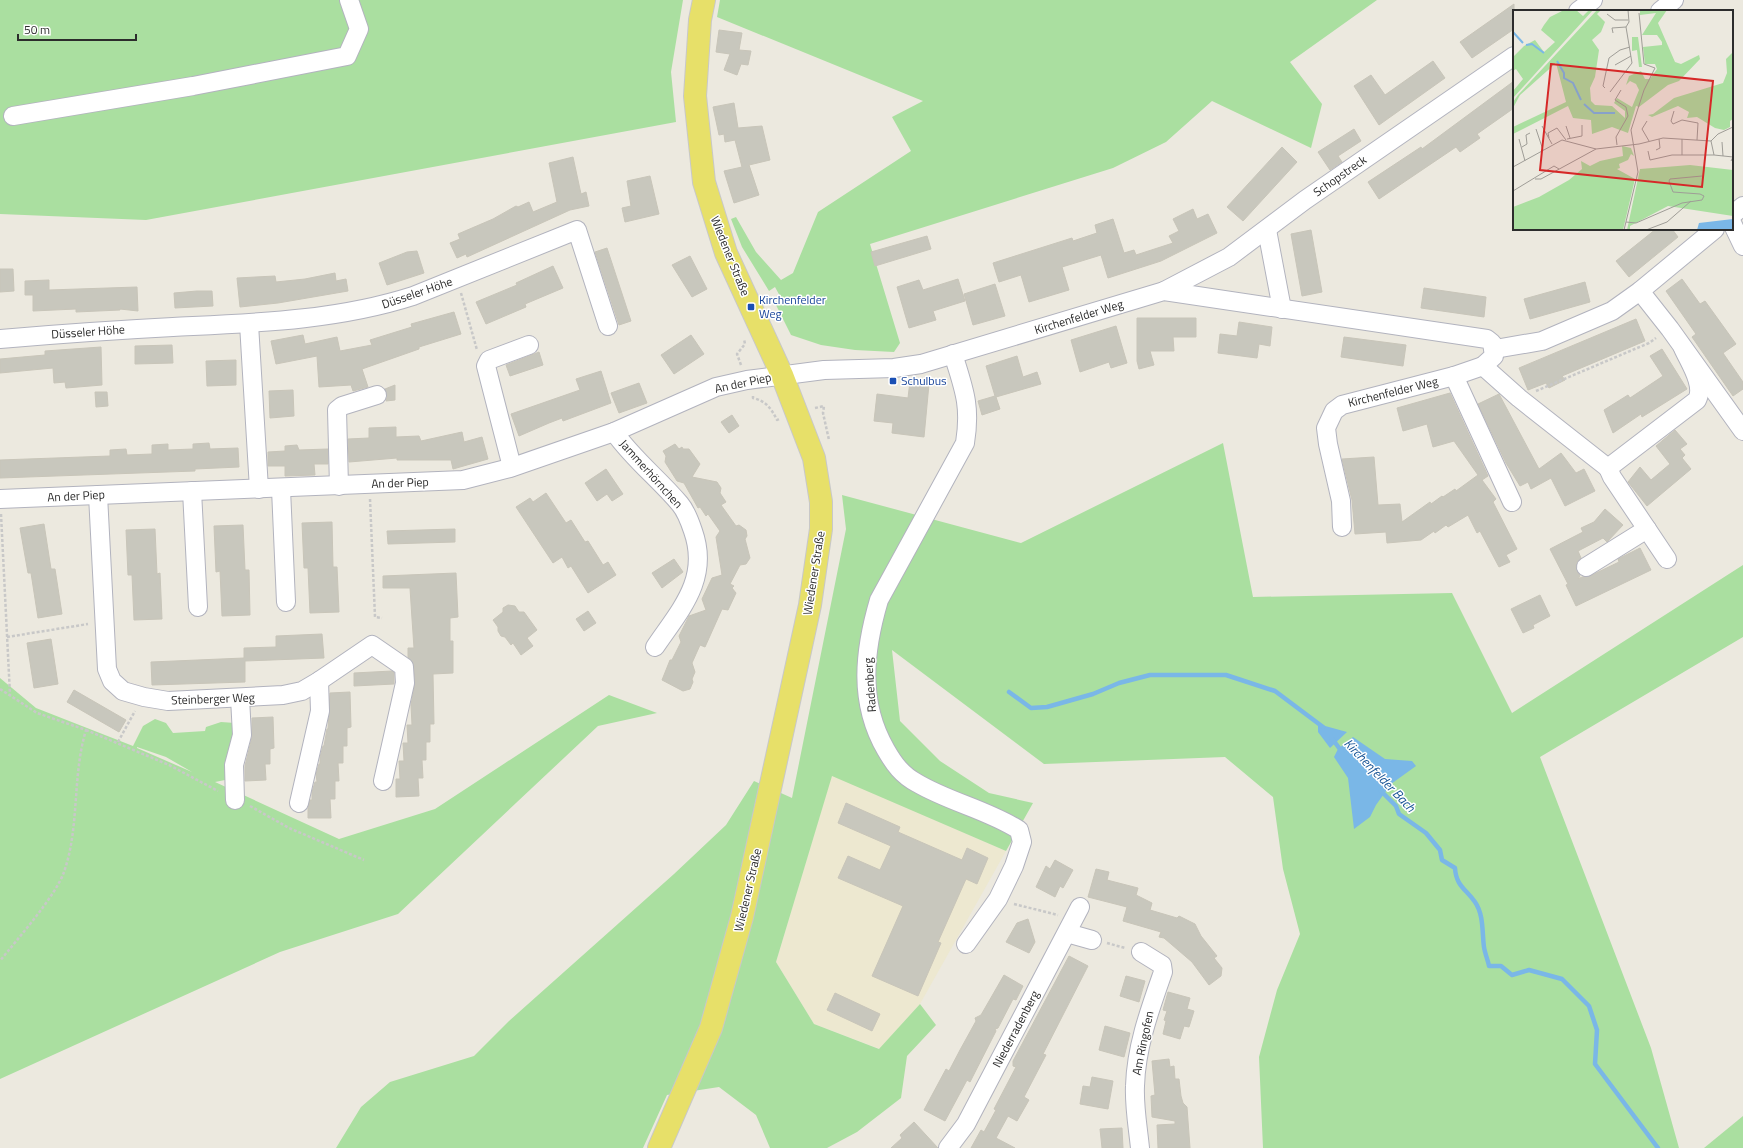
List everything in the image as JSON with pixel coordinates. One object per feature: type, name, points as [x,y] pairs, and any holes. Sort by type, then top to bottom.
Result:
[{"type":"main road","name":"Wiedener Straße","points":[[659,1148],[711,1028],[729,966],[756,855],[810,605],[819,554],[821,529],[821,502],[814,458],[782,375],[726,254],[704,182],[700,159],[695,96],[700,20],[704,0]]},
{"type":"street","points":[[13,116],[193,86],[346,56],[359,30],[349,0]]},
{"type":"street","points":[[1579,10],[1593,0]]},
{"type":"street","points":[[1661,10],[1674,0]]},
{"type":"street","name":"Schopstreck","points":[[1164,291],[1231,260],[1305,200],[1513,57]]},
{"type":"street","points":[[1733,214],[1743,206]]},
{"type":"street","points":[[1733,225],[1743,246]]},
{"type":"street","name":"Düsseler Höhe","points":[[0,339],[93,331],[249,324],[348,313],[385,305],[457,280],[577,230],[608,326]]},
{"type":"street","points":[[1267,230],[1272,273],[1282,309]]},
{"type":"street","points":[[1667,559],[1612,478],[1608,468],[1519,398],[1483,366],[1494,356],[1495,349],[1542,341],[1612,311],[1640,291],[1714,230]]},
{"type":"street","name":"Kirchenfelder Weg","points":[[782,375],[824,370],[894,368],[921,364],[1164,291],[1238,299],[1282,309],[1477,336],[1487,339],[1492,343],[1495,349]]},
{"type":"street","points":[[1640,291],[1670,329],[1743,431]]},
{"type":"street","points":[[249,324],[258,489]]},
{"type":"street","points":[[512,467],[486,366],[489,360],[529,345]]},
{"type":"street","points":[[1608,468],[1697,400],[1699,395],[1698,384],[1683,348]]},
{"type":"street","name":"Radenberg","points":[[953,354],[967,399],[968,424],[965,443],[879,600],[872,626],[868,651],[867,677],[873,724],[897,768],[916,783],[962,804],[1004,820],[1019,830],[1022,842],[1014,866],[998,899],[966,944]]},
{"type":"street","name":"Kirchenfelder Weg","points":[[1342,527],[1341,501],[1328,444],[1326,428],[1334,411],[1342,405],[1454,376],[1483,366]]},
{"type":"street","name":"An der Piep","points":[[0,499],[456,481],[512,467],[614,432],[716,387],[782,375]]},
{"type":"street","name":"Kirchenfelder Weg","points":[[1454,376],[1512,502]]},
{"type":"street","points":[[340,486],[337,410],[342,406],[377,395]]},
{"type":"street","name":"Jammerhörnchen","points":[[614,432],[625,448],[681,505],[689,521],[698,551],[699,565],[695,582],[689,595],[655,647]]},
{"type":"street","points":[[281,489],[286,602]]},
{"type":"street","points":[[192,491],[198,607]]},
{"type":"street","name":"Steinberger Weg","points":[[98,495],[107,669],[112,681],[123,691],[144,697],[168,701],[283,695],[302,690],[319,681],[372,645],[404,667],[405,683],[383,781]]},
{"type":"street","points":[[1586,567],[1647,529]]},
{"type":"street","points":[[299,803],[320,711],[319,681]]},
{"type":"street","points":[[236,800],[234,765],[242,734],[240,698]]},
{"type":"street","name":"Niederradenberg","points":[[948,1148],[966,1124],[1080,907]]},
{"type":"street","points":[[1067,932],[1092,940]]},
{"type":"street","name":"Am Ringofen","points":[[1140,1148],[1134,1087],[1146,1019],[1162,972],[1162,965],[1141,952]]},
{"type":"path","points":[[1519,398],[1649,343],[1670,329]]},
{"type":"path","points":[[737,354],[745,344],[743,336]]},
{"type":"path","points":[[753,398],[762,400],[768,404],[777,420]]},
{"type":"path","points":[[370,484],[375,617],[382,618]]},
{"type":"path","points":[[0,507],[10,695]]},
{"type":"path","points":[[7,638],[104,621]]},
{"type":"path","points":[[0,689],[37,713],[118,742],[144,697]]},
{"type":"path","points":[[0,961],[54,890],[64,872],[74,826],[81,748],[86,730]]},
{"type":"path","points":[[1016,904],[1057,915]]},
{"type":"path","points":[[1115,945],[1123,947]]},
{"type":"shaded area","points":[[832,775],[1006,851],[920,1004],[880,1049],[814,1024],[776,962]]},
{"type":"green space","points":[[0,0],[683,0],[671,72],[676,122],[146,220],[0,214]]},
{"type":"green space","points":[[720,0],[1377,0],[1290,62],[1322,104],[1311,148],[1212,101],[1166,142],[1113,168],[870,244],[900,343],[894,352],[855,350],[821,345],[791,335],[775,303],[781,298],[775,287],[769,291],[742,247],[731,219],[736,217],[756,252],[781,280],[793,273],[818,212],[911,151],[892,117],[923,101],[717,17]]},
{"type":"green space","points":[[1223,443],[1253,597],[1452,593],[1512,713],[1743,565],[1743,637],[1540,757],[1651,1048],[1679,1148],[1263,1148],[1259,1057],[1277,990],[1300,934],[1283,869],[1273,797],[1225,757],[1044,764],[892,650],[900,721],[940,761],[989,793],[1033,803],[1006,851],[832,776],[776,962],[814,1024],[879,1049],[920,1004],[936,1025],[907,1056],[901,1098],[857,1132],[827,1148],[770,1148],[756,1115],[719,1087],[667,1095],[643,1148],[336,1148],[361,1107],[390,1082],[474,1056],[509,1021],[674,874],[726,825],[754,781],[792,798],[846,529],[842,495],[1021,543]]},
{"type":"green space","points":[[0,678],[36,708],[133,746],[143,726],[155,719],[166,723],[173,733],[205,731],[206,727],[221,722],[235,723],[236,736],[225,780],[215,782],[339,839],[435,809],[609,695],[657,713],[598,726],[398,914],[280,952],[0,1079]],"holes":[[[137,747],[166,757],[192,772]]]},
{"type":"green space","points":[[1743,1116],[1743,1148],[1704,1148]]},
{"type":"water","points":[[1318,724],[1347,732],[1330,748],[1318,732]]},
{"type":"water","points":[[1353,737],[1385,759],[1412,761],[1416,766],[1391,784],[1376,805],[1370,817],[1354,829],[1348,778],[1334,757],[1338,749]]},
{"type":"building","points":[[1514,4],[1513,30],[1472,58],[1460,42]]},
{"type":"building","points":[[719,30],[742,33],[739,50],[751,51],[748,65],[741,64],[737,75],[724,70],[730,54],[716,52]]},
{"type":"building","points":[[1433,61],[1445,78],[1379,125],[1354,86],[1371,75],[1385,95]]},
{"type":"building","points":[[1513,82],[1513,109],[1477,134],[1480,138],[1460,152],[1456,147],[1379,199],[1368,182],[1421,147],[1422,149]]},
{"type":"building","points":[[734,103],[738,128],[762,126],[770,160],[749,165],[759,195],[734,203],[724,171],[742,167],[735,140],[725,142],[724,134],[719,135],[713,107]]},
{"type":"building","points":[[1354,129],[1361,141],[1338,156],[1342,162],[1330,170],[1318,152]]},
{"type":"building","points":[[1282,147],[1297,162],[1243,221],[1227,207]]},
{"type":"building","points":[[573,157],[581,194],[586,192],[589,206],[570,210],[467,257],[466,254],[457,258],[450,243],[460,239],[458,234],[493,219],[516,206],[518,207],[529,202],[533,212],[557,202],[549,163]]},
{"type":"building","points":[[650,176],[659,214],[625,222],[622,208],[631,206],[627,181]]},
{"type":"building","points":[[1193,209],[1197,219],[1208,214],[1217,233],[1161,261],[1108,278],[1101,255],[1062,267],[1069,290],[1029,302],[1021,275],[999,282],[993,263],[1072,238],[1073,241],[1097,233],[1095,225],[1113,219],[1124,253],[1134,250],[1136,255],[1173,243],[1169,236],[1179,231],[1173,219]]},
{"type":"building","points":[[1311,230],[1322,292],[1302,296],[1291,234]]},
{"type":"building","points":[[1655,230],[1673,230],[1678,237],[1629,277],[1616,261]]},
{"type":"building","points":[[927,236],[931,249],[875,266],[871,252]]},
{"type":"building","points":[[607,248],[631,321],[619,325],[595,252]]},
{"type":"building","points":[[417,251],[424,273],[387,285],[379,263],[407,252]]},
{"type":"building","points":[[690,256],[707,289],[692,297],[672,265]]},
{"type":"building","points":[[553,266],[563,288],[525,304],[526,307],[486,324],[476,302],[517,285],[516,283]]},
{"type":"building","points":[[0,269],[13,269],[14,291],[0,292]]},
{"type":"building","points":[[335,273],[336,281],[346,279],[348,291],[278,303],[240,307],[237,278],[275,276],[276,282],[305,279]]},
{"type":"building","points":[[958,279],[965,301],[933,311],[936,320],[909,328],[897,287],[919,280],[923,290]]},
{"type":"building","points":[[1682,279],[1700,304],[1705,301],[1736,344],[1723,353],[1743,382],[1743,389],[1733,396],[1692,337],[1696,334],[1666,291]]},
{"type":"building","points":[[49,280],[49,290],[137,287],[138,311],[120,309],[76,312],[76,309],[33,311],[33,295],[25,295],[25,281]]},
{"type":"building","points":[[1585,282],[1590,302],[1530,319],[1524,299]]},
{"type":"building","points":[[995,284],[1005,316],[973,325],[964,294]]},
{"type":"building","points":[[1424,288],[1486,297],[1484,317],[1421,308]]},
{"type":"building","points":[[212,291],[213,306],[175,308],[174,293]]},
{"type":"building","points":[[454,312],[461,334],[419,347],[419,349],[362,369],[368,387],[353,391],[351,385],[319,387],[317,356],[276,364],[271,341],[303,335],[305,344],[337,337],[340,351],[372,345],[370,340],[412,327],[411,324]]},
{"type":"building","points":[[1137,318],[1196,318],[1196,337],[1173,337],[1174,351],[1150,351],[1154,365],[1139,369],[1137,361]]},
{"type":"building","points":[[1636,319],[1645,341],[1562,376],[1565,380],[1549,388],[1546,383],[1528,390],[1519,368]]},
{"type":"building","points":[[1239,322],[1272,327],[1270,346],[1259,344],[1257,358],[1218,353],[1220,334],[1237,336]]},
{"type":"building","points":[[1116,326],[1127,363],[1111,368],[1109,362],[1080,372],[1071,340]]},
{"type":"building","points":[[691,335],[704,354],[674,374],[661,355]]},
{"type":"building","points":[[1344,337],[1406,345],[1403,366],[1341,357]]},
{"type":"building","points":[[172,345],[173,363],[135,364],[135,346]]},
{"type":"building","points":[[101,347],[102,385],[66,388],[65,382],[54,383],[53,368],[0,373],[0,359],[45,355],[45,351]]},
{"type":"building","points":[[1662,349],[1687,389],[1642,417],[1641,414],[1613,433],[1604,410],[1628,395],[1630,398],[1663,376],[1650,356]]},
{"type":"building","points":[[539,352],[543,365],[510,376],[506,365]]},
{"type":"building","points":[[1017,356],[1023,377],[1037,372],[1041,384],[996,397],[1000,409],[982,415],[978,401],[995,396],[986,366]]},
{"type":"building","points":[[236,360],[236,385],[207,386],[206,361]]},
{"type":"building","points":[[601,371],[611,403],[563,421],[562,418],[519,436],[511,414],[580,390],[576,379]]},
{"type":"building","points":[[910,381],[929,384],[924,437],[892,433],[893,423],[874,421],[877,394],[908,398]]},
{"type":"building","points":[[639,383],[647,403],[619,413],[611,393]]},
{"type":"building","points":[[395,385],[395,400],[386,401],[387,397],[385,389]]},
{"type":"building","points":[[293,390],[294,416],[270,418],[269,391]]},
{"type":"building","points":[[95,392],[107,392],[108,406],[96,407]]},
{"type":"building","points":[[1450,393],[1488,476],[1482,480],[1496,499],[1493,502],[1517,549],[1506,555],[1510,562],[1499,567],[1480,531],[1477,533],[1468,515],[1448,527],[1446,525],[1435,533],[1434,531],[1421,540],[1387,543],[1386,532],[1355,534],[1352,500],[1342,459],[1374,457],[1378,505],[1400,504],[1402,522],[1430,502],[1431,504],[1455,489],[1456,491],[1478,475],[1454,441],[1433,447],[1427,424],[1403,431],[1397,408]]},
{"type":"building","points":[[1499,394],[1539,469],[1561,453],[1576,473],[1584,469],[1595,491],[1565,506],[1551,478],[1531,489],[1528,482],[1520,486],[1506,463],[1478,404]]},
{"type":"building","points":[[732,415],[739,426],[729,433],[721,422]]},
{"type":"building","points":[[396,427],[396,437],[419,436],[421,441],[462,432],[464,442],[482,437],[488,459],[453,469],[451,460],[397,460],[397,458],[349,462],[348,439],[369,438],[369,428]]},
{"type":"building","points":[[1675,430],[1687,444],[1680,449],[1685,455],[1682,458],[1691,469],[1647,506],[1628,482],[1640,467],[1651,480],[1670,464],[1656,446]]},
{"type":"building","points":[[209,443],[210,449],[238,448],[239,467],[195,469],[195,471],[0,478],[0,460],[110,456],[110,450],[126,449],[127,455],[152,454],[152,445],[168,444],[168,450],[193,449],[193,444]]},
{"type":"building","points":[[675,444],[679,449],[682,447],[683,449],[689,449],[700,464],[692,477],[717,482],[721,488],[720,493],[726,502],[721,505],[736,526],[739,525],[746,530],[747,536],[745,539],[750,558],[746,564],[740,565],[730,584],[734,586],[732,588],[736,593],[728,610],[722,609],[705,647],[700,645],[692,663],[695,672],[692,679],[693,682],[690,689],[683,691],[662,680],[670,660],[672,660],[681,642],[679,636],[689,616],[706,610],[702,599],[712,578],[722,575],[716,537],[720,531],[708,514],[706,516],[700,507],[698,508],[684,483],[677,481],[665,462],[666,456],[663,451]]},
{"type":"building","points":[[297,445],[299,450],[328,449],[328,464],[314,464],[315,475],[285,476],[285,466],[268,466],[268,452],[285,451],[285,446]]},
{"type":"building","points":[[606,469],[623,494],[612,501],[607,494],[597,501],[585,483]]},
{"type":"building","points":[[546,493],[566,523],[571,520],[585,542],[588,541],[603,565],[608,562],[616,575],[588,593],[571,566],[568,568],[562,557],[553,563],[516,507],[530,498],[533,502]]},
{"type":"building","points":[[1605,509],[1623,525],[1607,542],[1603,538],[1578,551],[1581,558],[1577,562],[1576,567],[1580,576],[1578,579],[1590,576],[1619,562],[1618,559],[1640,548],[1651,570],[1576,606],[1566,585],[1568,584],[1550,549],[1583,532],[1581,528],[1594,522]]},
{"type":"building","points":[[332,522],[333,567],[337,567],[339,612],[310,613],[308,568],[304,568],[302,523]]},
{"type":"building","points":[[44,524],[51,569],[55,569],[62,614],[38,618],[31,573],[28,573],[20,528]]},
{"type":"building","points":[[243,525],[245,570],[249,570],[250,615],[222,616],[220,571],[216,572],[214,526]]},
{"type":"building","points":[[155,529],[157,574],[160,573],[162,619],[134,620],[132,575],[128,575],[126,530]]},
{"type":"building","points":[[455,529],[455,542],[388,544],[387,531]]},
{"type":"building","points":[[674,559],[683,572],[662,588],[652,573]]},
{"type":"building","points":[[456,573],[458,617],[450,618],[450,641],[453,641],[453,673],[433,674],[434,724],[430,724],[430,742],[426,742],[426,760],[422,760],[423,778],[418,778],[419,796],[396,797],[396,779],[400,779],[399,761],[404,761],[403,743],[408,743],[407,725],[412,725],[411,705],[415,682],[414,666],[408,657],[408,648],[414,648],[410,588],[383,588],[383,576]]},
{"type":"building","points":[[1540,595],[1550,616],[1533,625],[1534,628],[1523,633],[1511,609]]},
{"type":"building","points":[[508,605],[515,606],[519,612],[524,612],[537,630],[527,638],[533,646],[521,655],[513,643],[511,645],[505,637],[501,636],[498,631],[498,627],[493,620],[503,612],[503,608]]},
{"type":"building","points":[[588,611],[596,623],[584,631],[576,619]]},
{"type":"building","points":[[322,634],[324,658],[245,661],[245,682],[152,685],[151,662],[244,658],[244,648],[276,647],[276,636]]},
{"type":"building","points":[[51,639],[58,684],[34,688],[27,643]]},
{"type":"building","points":[[392,671],[394,673],[394,684],[354,686],[354,673]]},
{"type":"building","points":[[74,690],[126,720],[119,732],[67,702]]},
{"type":"building","points":[[350,692],[351,727],[347,728],[347,746],[343,746],[343,763],[338,763],[339,781],[335,781],[335,799],[330,799],[331,818],[308,818],[308,808],[310,800],[312,800],[312,792],[315,782],[317,782],[316,774],[320,764],[320,757],[328,729],[330,693]]},
{"type":"building","points":[[273,717],[274,748],[270,749],[270,764],[265,764],[266,780],[245,781],[245,766],[252,737],[252,718]]},
{"type":"building","points":[[846,803],[900,827],[898,832],[962,860],[967,848],[988,858],[977,884],[966,879],[938,942],[941,943],[918,996],[872,976],[903,906],[838,878],[848,856],[880,870],[891,846],[838,823]]},
{"type":"building","points":[[1055,860],[1073,870],[1063,888],[1060,886],[1055,897],[1036,887],[1046,866],[1050,869]]},
{"type":"building","points":[[1096,869],[1109,872],[1107,880],[1138,888],[1136,895],[1152,903],[1150,910],[1177,918],[1179,916],[1195,924],[1201,936],[1217,956],[1214,958],[1222,968],[1221,976],[1209,985],[1192,962],[1164,938],[1159,937],[1161,932],[1123,921],[1127,907],[1088,897]]},
{"type":"building","points":[[1028,919],[1035,942],[1029,953],[1006,942],[1017,923]]},
{"type":"building","points":[[1069,956],[1088,966],[1043,1054],[1046,1055],[1024,1097],[1029,1100],[1017,1121],[1008,1116],[996,1138],[1015,1148],[971,1148],[981,1130],[984,1132],[996,1110],[994,1109],[1016,1067],[1013,1066],[1013,1061]]},
{"type":"building","points":[[1004,975],[1023,986],[1016,1000],[1013,999],[998,1028],[995,1029],[996,1031],[970,1082],[967,1080],[945,1121],[924,1110],[946,1069],[949,1071],[976,1021],[975,1018],[981,1015]]},
{"type":"building","points":[[1126,976],[1145,981],[1139,1002],[1120,996]]},
{"type":"building","points":[[1168,992],[1190,998],[1187,1009],[1194,1011],[1189,1027],[1184,1026],[1180,1039],[1163,1034],[1166,1021],[1164,1020],[1167,1011],[1163,1010]]},
{"type":"building","points":[[835,993],[880,1014],[872,1031],[827,1010]]},
{"type":"building","points":[[1105,1026],[1130,1033],[1124,1057],[1099,1050]]},
{"type":"building","points":[[1169,1059],[1170,1067],[1174,1066],[1175,1079],[1179,1079],[1183,1103],[1187,1107],[1190,1148],[1158,1148],[1157,1125],[1175,1124],[1175,1121],[1152,1117],[1151,1096],[1155,1095],[1152,1061]]},
{"type":"building","points":[[1092,1077],[1113,1081],[1108,1109],[1080,1104],[1083,1086],[1090,1087]]},
{"type":"building","points":[[914,1122],[938,1148],[891,1148],[902,1138],[900,1135]]},
{"type":"building","points":[[1122,1128],[1123,1148],[1102,1148],[1100,1129]]},
{"type":"waterway","name":"Kirchenfelder Bach","points":[[1009,692],[1031,708],[1047,707],[1093,694],[1119,683],[1150,675],[1226,675],[1275,691],[1323,727]]},
{"type":"waterway","name":"Kirchenfelder Bach","points":[[1331,737],[1342,752]]},
{"type":"waterway","name":"Kirchenfelder Bach","points":[[1381,791],[1396,806],[1399,814],[1426,833],[1440,850],[1442,860],[1455,868],[1459,883],[1478,907],[1482,924],[1484,947],[1489,966],[1501,966],[1512,975],[1529,970],[1562,979],[1589,1006],[1597,1030],[1595,1064],[1658,1148]]},
{"type":"place","name":"Kirchenfelder Weg","points":[[751,307]]},
{"type":"place","name":"Schulbus","points":[[893,381]]}]
